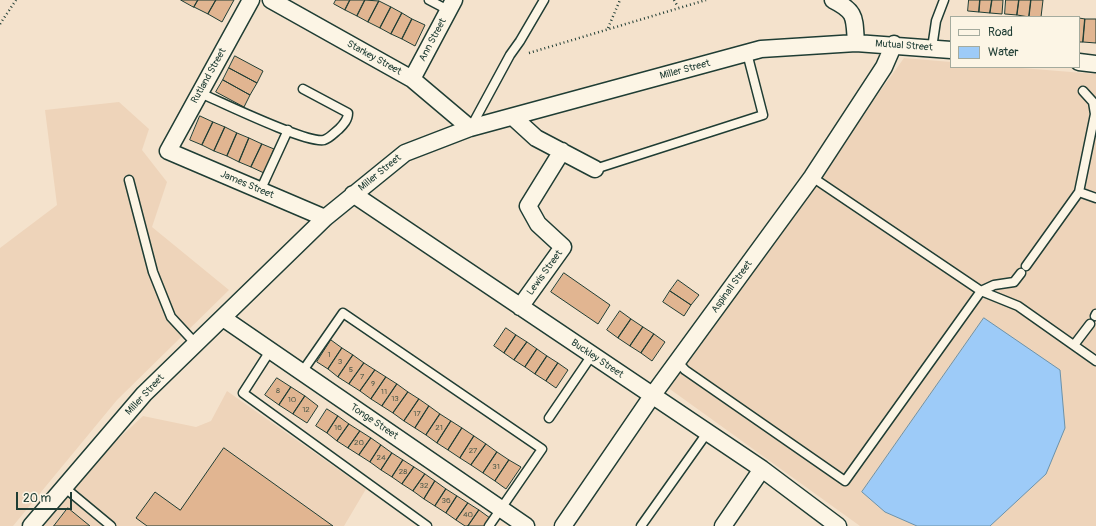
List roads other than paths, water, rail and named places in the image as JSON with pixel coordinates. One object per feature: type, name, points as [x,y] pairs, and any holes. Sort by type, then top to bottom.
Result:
[{"type":"street","name":"Rutland Street","points":[[168,151],[251,0]]},
{"type":"street","name":"Starkey Street","points":[[271,0],[412,79],[470,128]]},
{"type":"street","points":[[833,0],[846,6],[852,12],[856,42]]},
{"type":"street","name":"Ann Street","points":[[412,79],[451,5]]},
{"type":"street","name":"Mutual Street","points":[[856,42],[950,50]]},
{"type":"street","name":"Miller Street","points":[[31,526],[144,394],[325,218],[405,153],[470,128],[761,49],[856,42]]},
{"type":"street","name":"Aspinall Street","points":[[563,526],[652,396],[812,177],[884,68],[894,44]]},
{"type":"street","points":[[1080,62],[1096,64]]},
{"type":"street","points":[[513,116],[536,138],[595,169]]},
{"type":"street","name":"James Street","points":[[168,151],[325,218]]},
{"type":"street","name":"Lewis Street","points":[[520,307],[563,247],[538,224],[528,206],[562,151]]},
{"type":"street","name":"Buckley Street","points":[[353,194],[762,469],[838,526]]},
{"type":"street","name":"Tonge Street","points":[[223,318],[526,526]]},
{"type":"street","points":[[723,526],[762,469]]},
{"type":"lane","points":[[429,0],[451,5]]},
{"type":"lane","points":[[470,128],[544,0]]},
{"type":"lane","points":[[932,48],[936,21],[944,0]]},
{"type":"lane","points":[[595,169],[762,115],[747,53]]},
{"type":"lane","points":[[200,93],[288,130],[315,140],[324,140],[343,125],[348,117],[348,114],[303,89]]},
{"type":"lane","points":[[1026,266],[1079,192],[1095,114],[1092,102],[1083,91]]},
{"type":"lane","points":[[260,191],[288,130]]},
{"type":"lane","points":[[812,177],[981,292],[1018,306],[1096,361]]},
{"type":"lane","points":[[129,180],[153,272],[171,317],[196,344]]},
{"type":"lane","points":[[1079,192],[1096,198]]},
{"type":"lane","points":[[677,361],[686,370],[845,481],[981,292],[994,285],[1014,282],[1021,273]]},
{"type":"lane","points":[[302,372],[344,313],[536,444],[542,449],[489,526]]},
{"type":"lane","points":[[1074,345],[1090,324]]},
{"type":"lane","points":[[270,350],[243,393],[427,526]]},
{"type":"lane","points":[[549,418],[592,355]]},
{"type":"lane","points":[[640,526],[707,433]]},
{"type":"lane","points":[[64,487],[111,526]]},
{"type":"water","points":[[984,318],[1060,370],[1065,428],[1046,474],[990,526],[917,526],[885,512],[862,492]]}]
